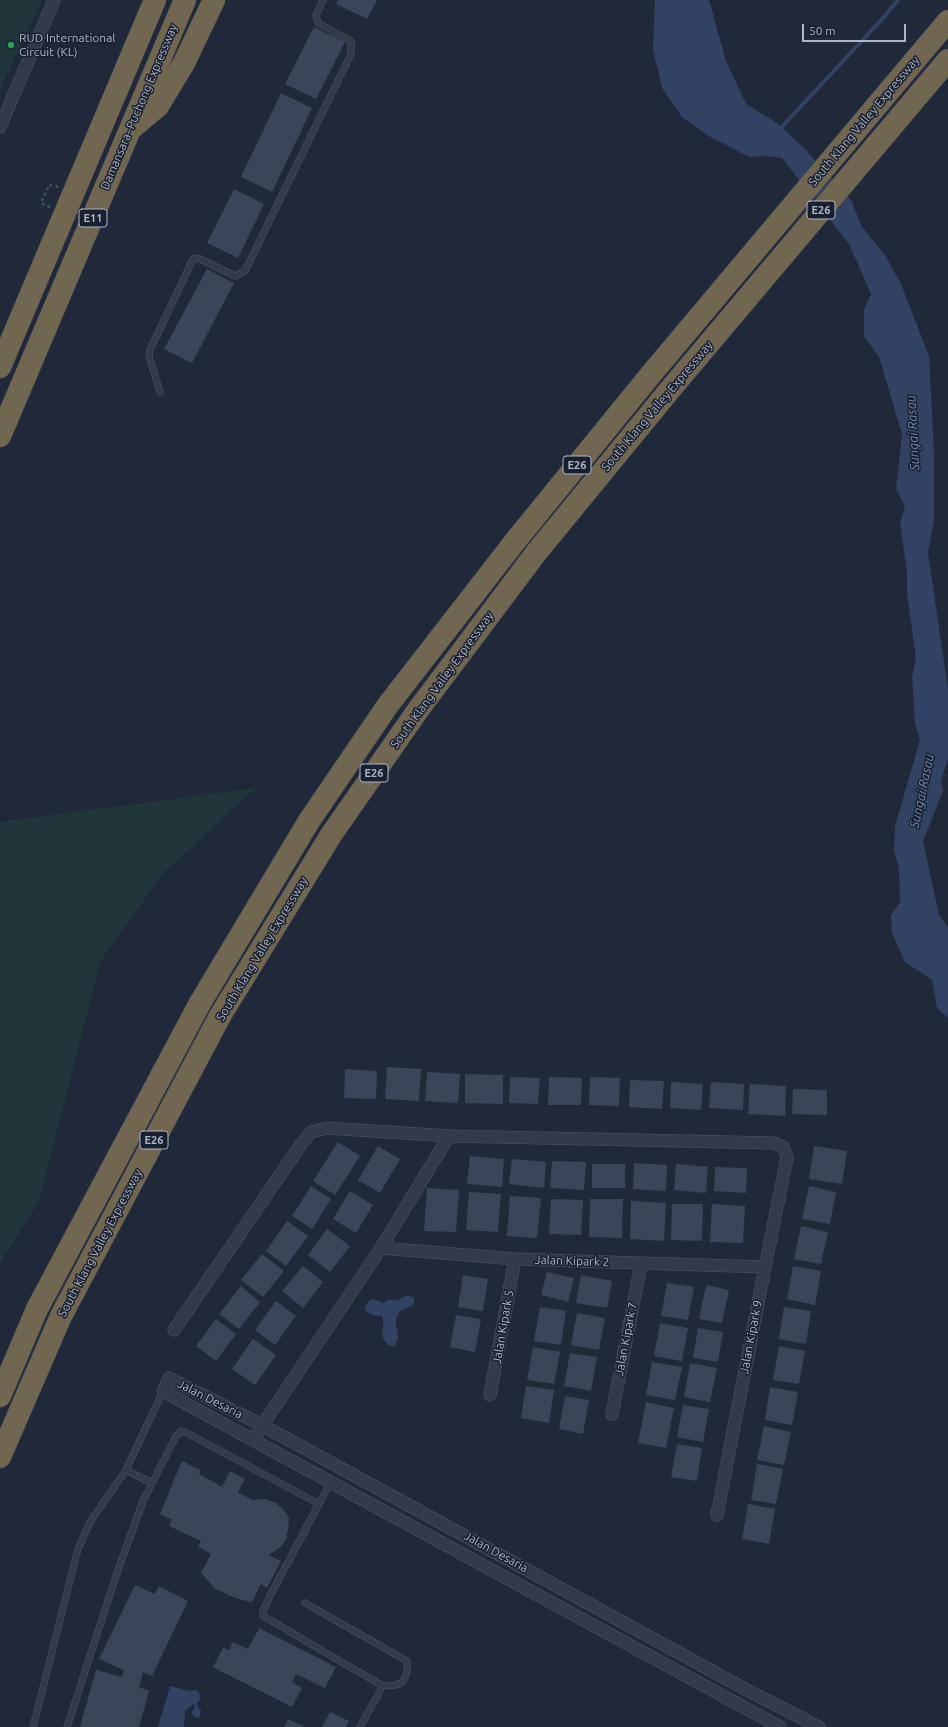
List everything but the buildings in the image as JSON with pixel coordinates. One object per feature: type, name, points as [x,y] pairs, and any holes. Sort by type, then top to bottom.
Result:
[{"type":"highway","name":"E11","points":[[0,367],[155,0]]},
{"type":"highway","name":"Damansara–Puchong Expressway","points":[[0,436],[184,0]]},
{"type":"highway","points":[[130,129],[158,106],[184,63],[214,0]]},
{"type":"highway","name":"South Klang Valley Expressway","points":[[0,1396],[37,1309],[200,1003],[309,821],[388,705],[516,540],[652,374],[948,21]]},
{"type":"highway","name":"South Klang Valley Expressway","points":[[0,1457],[61,1316],[212,1030],[331,835],[418,710],[536,553],[668,392],[948,60]]},
{"type":"street","points":[[0,127],[54,0]]},
{"type":"street","points":[[174,1330],[311,1132],[327,1128],[449,1136],[380,1248],[262,1425],[254,1440]]},
{"type":"street","name":"Jalan Kipark 9","points":[[449,1136],[775,1143],[784,1148],[788,1158],[765,1267],[717,1516]]},
{"type":"street","name":"Jalan Kipark 2","points":[[380,1248],[516,1260],[765,1267]]},
{"type":"street","name":"Jalan Kipark 5","points":[[490,1395],[516,1260]]},
{"type":"street","name":"Jalan Kipark 7","points":[[612,1414],[641,1264]]},
{"type":"street","name":"Jalan Desaria","points":[[780,1727],[162,1391],[169,1378],[262,1425],[743,1688],[819,1727]]},
{"type":"lane","points":[[160,392],[149,356],[150,350],[193,259],[198,258],[235,276],[245,271],[351,54],[351,41],[318,22],[316,15],[323,0]]},
{"type":"lane","points":[[33,1727],[78,1549],[90,1522],[126,1470],[162,1391]]},
{"type":"lane","points":[[67,1727],[116,1576],[152,1483],[176,1436],[181,1431],[319,1504]]},
{"type":"lane","points":[[126,1470],[152,1483]]},
{"type":"lane","points":[[305,1603],[407,1661],[408,1672],[402,1683],[392,1687],[381,1685],[264,1616],[263,1611],[270,1596],[330,1483]]},
{"type":"lane","points":[[360,1727],[380,1691],[381,1685]]},
{"type":"green space","name":"RUD International Circuit (KL)","points":[[0,0],[42,0],[0,90]]},
{"type":"green space","points":[[256,788],[164,872],[100,962],[39,1202],[1,1261],[0,1265],[0,822]]},
{"type":"water","name":"Sungai Rasau","points":[[655,0],[709,0],[726,61],[746,104],[777,123],[805,149],[851,200],[862,227],[885,255],[901,284],[929,356],[934,453],[934,519],[928,553],[948,689],[948,759],[941,781],[943,791],[923,841],[939,915],[948,927],[948,1018],[937,1008],[932,980],[905,962],[892,933],[891,915],[900,902],[899,868],[894,851],[895,826],[920,740],[915,724],[912,677],[916,659],[907,593],[907,572],[900,523],[905,506],[896,489],[902,434],[879,357],[864,336],[864,310],[871,294],[849,244],[782,158],[763,156],[749,157],[707,135],[682,117],[662,88],[653,49]]},
{"type":"water","points":[[406,1296],[414,1298],[414,1303],[398,1313],[396,1320],[398,1335],[397,1342],[394,1346],[389,1345],[385,1341],[382,1334],[382,1316],[368,1313],[365,1310],[366,1304],[373,1299],[384,1303],[387,1300],[397,1300]]},
{"type":"water","points":[[170,1686],[199,1692],[200,1700],[197,1702],[198,1708],[201,1710],[200,1717],[197,1718],[191,1714],[195,1707],[193,1704],[185,1711],[184,1727],[158,1727]]},
{"type":"waterway","points":[[778,131],[898,0]]},
{"type":"place","name":"RUD International Circuit (KL)","points":[[11,45]]}]
